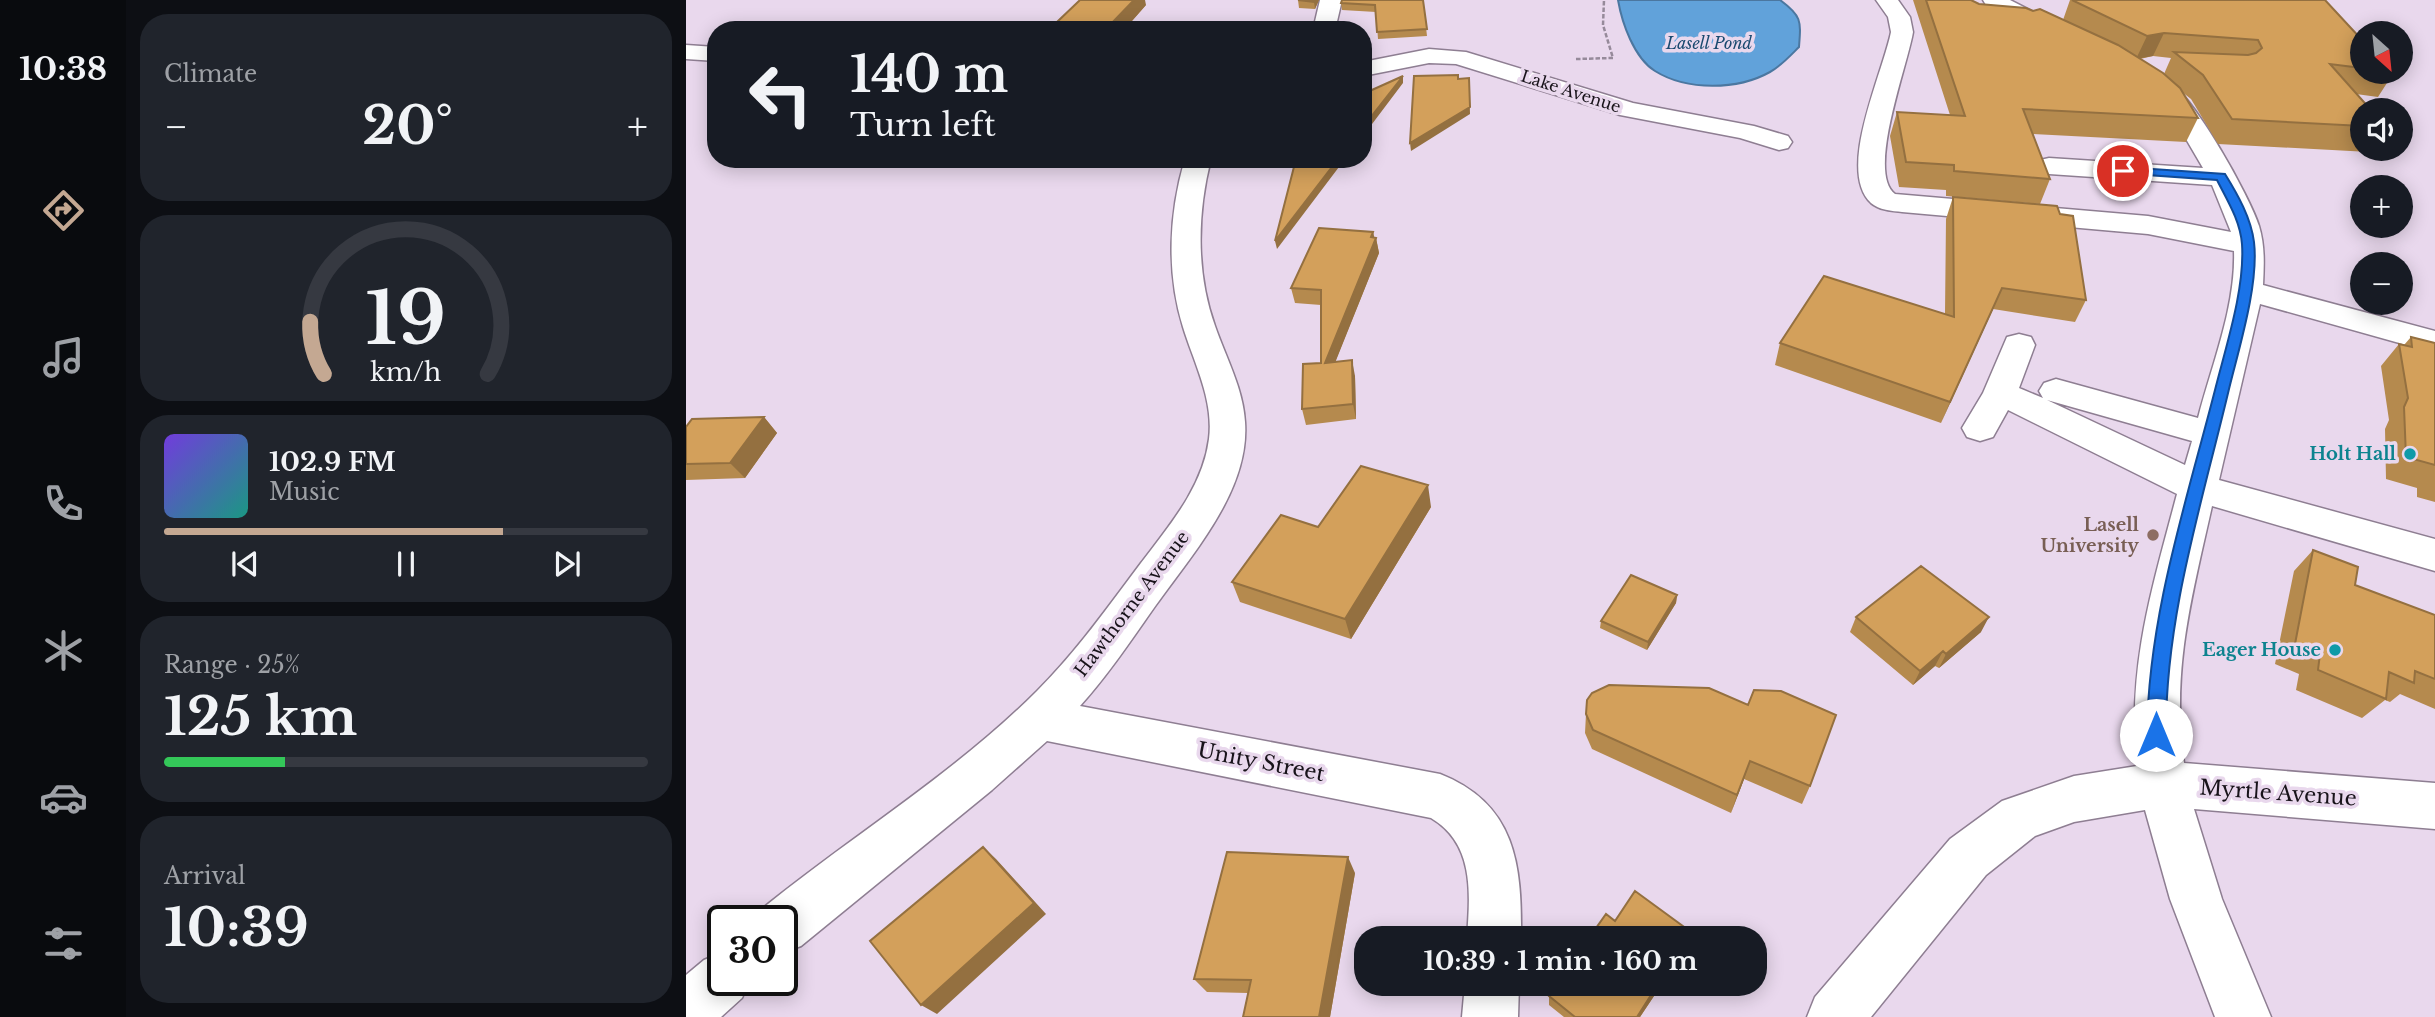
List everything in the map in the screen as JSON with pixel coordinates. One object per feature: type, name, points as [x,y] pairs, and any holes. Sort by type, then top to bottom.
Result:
[{"type":"street","points":[[1326,21],[1331,0]]},
{"type":"street","points":[[1887,0],[1899,17],[1902,32],[1872,149],[1870,170],[1882,198],[1902,204],[2148,225],[2248,245]]},
{"type":"street","points":[[1994,0],[2081,45]]},
{"type":"street","points":[[686,52],[707,53]]},
{"type":"street","name":"Lake Avenue","points":[[1372,67],[1429,56],[1458,57],[1629,110],[1745,131],[1779,142]]},
{"type":"street","points":[[2150,68],[2158,86],[2180,106],[2221,177],[2244,220],[2248,245],[2245,290],[2167,613],[2156,690],[2156,735],[2163,784],[2196,900],[2243,1017]]},
{"type":"street","points":[[2049,166],[2221,177]]},
{"type":"street","name":"Hawthorne Avenue","points":[[798,915],[974,778],[1039,719],[1084,671],[1187,530],[1212,488],[1227,441],[1226,411],[1211,353],[1194,312],[1188,277],[1190,190],[1196,168]]},
{"type":"street","points":[[2245,290],[2435,342]]},
{"type":"street","points":[[1980,428],[2000,393],[2019,345]]},
{"type":"street","points":[[2056,391],[2211,434]]},
{"type":"street","points":[[2000,393],[2095,436],[2198,488],[2435,555]]},
{"type":"street","name":"Unity Street","points":[[1039,719],[1440,797],[1460,808],[1474,824],[1491,854],[1497,888],[1495,926]]},
{"type":"street","name":"Myrtle Avenue","points":[[1835,1017],[1968,857],[2019,818],[2074,799],[2163,784],[2435,806]]},
{"type":"street","points":[[686,1011],[707,993]]},
{"type":"street","points":[[1490,1017],[1491,996]]},
{"type":"path","points":[[1573,59],[1613,58],[1603,25],[1604,0]]},
{"type":"water","name":"Lasell Pond","points":[[1618,0],[1780,0],[1796,15],[1800,31],[1799,47],[1774,70],[1757,78],[1712,86],[1682,82],[1655,71],[1641,58],[1626,29]]},
{"type":"building","points":[[1080,0],[1134,0],[1114,21],[1058,21]]},
{"type":"building","points":[[1342,0],[1423,0],[1427,29],[1377,32],[1375,5],[1341,3]]},
{"type":"building","points":[[1926,0],[1971,0],[1979,4],[2033,11],[2040,9],[2118,45],[2163,73],[2180,88],[2198,118],[2023,109],[2050,179],[1954,171],[1954,165],[1906,162],[1897,112],[1965,116]]},
{"type":"building","points":[[2072,0],[2325,0],[2350,27],[2350,66],[2330,64],[2360,98],[2350,98],[2350,125],[2232,119],[2203,75],[2174,52],[2248,55],[2262,48],[2258,40],[2164,33],[2147,36]]},
{"type":"building","points":[[1458,75],[1458,79],[1469,78],[1470,107],[1410,143],[1414,76]]},
{"type":"building","points":[[1403,76],[1372,116],[1372,90]]},
{"type":"building","points":[[1294,168],[1331,168],[1275,241]]},
{"type":"building","points":[[1953,197],[2057,206],[2060,214],[2073,216],[2086,300],[2002,288],[1950,402],[1780,343],[1824,276],[1954,317]]},
{"type":"building","points":[[1319,228],[1373,232],[1371,237],[1376,238],[1325,363],[1352,360],[1353,404],[1302,409],[1303,364],[1321,363],[1321,290],[1291,288]]},
{"type":"building","points":[[2411,337],[2435,343],[2435,465],[2406,457],[2404,407],[2408,398],[2399,344],[2412,347]]},
{"type":"building","points":[[764,417],[730,463],[686,464],[686,427],[692,419]]},
{"type":"building","points":[[1361,466],[1428,485],[1345,619],[1232,582],[1281,515],[1318,527]]},
{"type":"building","name":"Eager House","points":[[2313,550],[2358,567],[2355,585],[2435,615],[2435,679],[2415,671],[2414,683],[2389,672],[2386,699],[2318,670],[2320,654],[2295,644]]},
{"type":"building","points":[[1921,566],[1989,617],[1946,654],[1943,651],[1920,671],[1856,617]]},
{"type":"building","points":[[1631,575],[1677,595],[1648,642],[1601,621]]},
{"type":"building","points":[[1609,685],[1709,688],[1748,705],[1754,690],[1781,691],[1836,715],[1810,786],[1750,761],[1737,795],[1593,730],[1586,714],[1587,700],[1592,693]]},
{"type":"building","points":[[983,847],[1034,903],[921,1005],[870,941]]},
{"type":"building","points":[[1227,852],[1348,857],[1319,1017],[1243,1017],[1251,980],[1194,979]]},
{"type":"building","points":[[1635,891],[1683,926],[1598,926],[1606,914],[1615,921]]},
{"type":"building","points":[[1549,996],[1650,996],[1637,1017],[1575,1017]]},
{"type":"place","name":"Holt Hall","points":[[2410,454]]},
{"type":"place","name":"Lasell University","points":[[2153,535]]},
{"type":"place","name":"Eager House","points":[[2335,650]]},
{"type":"route","points":[[2123,171],[2221,177],[2244,220],[2248,245],[2242,308],[2167,613],[2156,690],[2156,735]]}]
